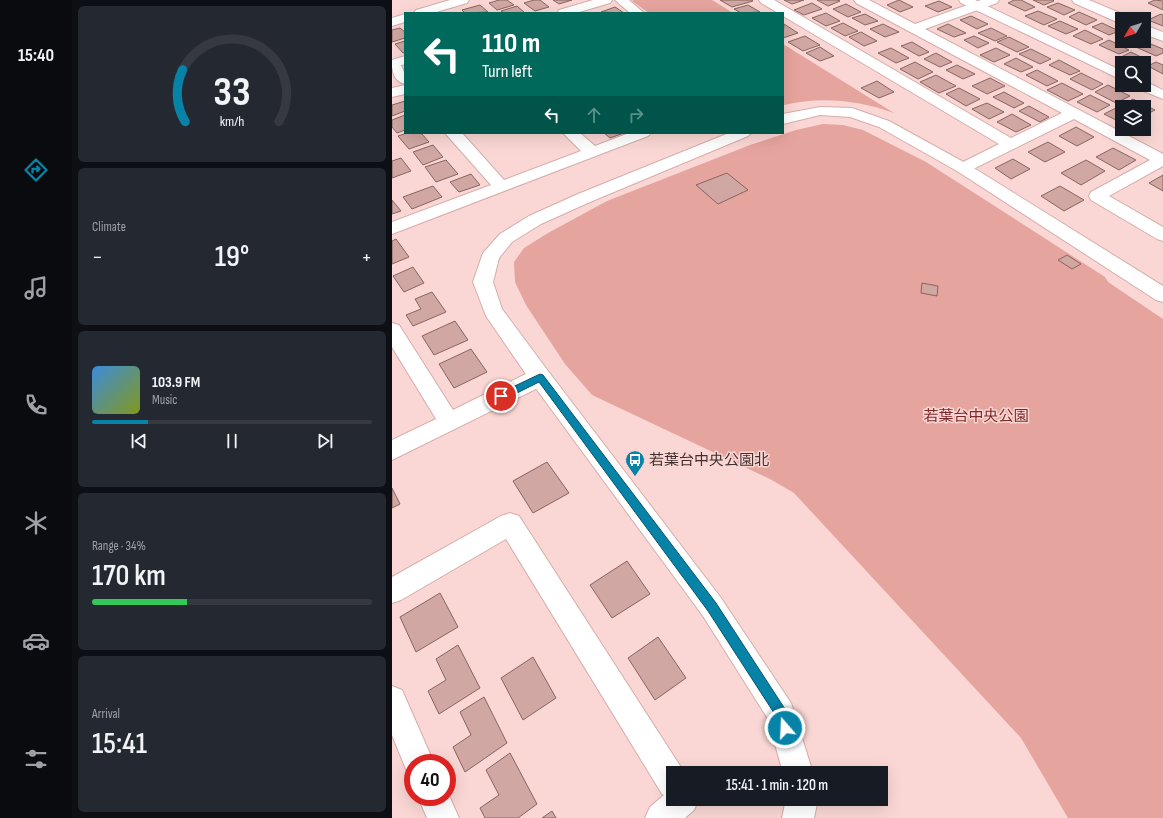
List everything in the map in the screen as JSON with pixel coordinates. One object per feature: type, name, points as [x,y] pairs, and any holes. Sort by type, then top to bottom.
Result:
[{"type":"street","points":[[423,12],[463,0]]},
{"type":"street","points":[[566,12],[606,0]]},
{"type":"street","points":[[621,0],[637,12]]},
{"type":"street","points":[[765,0],[1012,145]]},
{"type":"street","points":[[860,0],[1162,160]]},
{"type":"street","points":[[915,28],[971,3],[992,0]]},
{"type":"street","points":[[1078,0],[1115,16]]},
{"type":"street","points":[[971,3],[1115,73]]},
{"type":"street","points":[[392,22],[404,18]]},
{"type":"street","points":[[1151,32],[1163,37]]},
{"type":"street","points":[[404,60],[392,64],[404,79]]},
{"type":"street","points":[[1151,89],[1163,95]]},
{"type":"street","points":[[392,93],[404,90]]},
{"type":"street","points":[[784,118],[820,111],[852,113],[884,124],[963,168],[1163,295]]},
{"type":"street","points":[[963,168],[1074,113]]},
{"type":"street","points":[[454,134],[501,186]]},
{"type":"street","points":[[571,134],[592,152]]},
{"type":"street","points":[[392,228],[640,134]]},
{"type":"street","points":[[741,134],[584,198],[535,220],[506,238],[490,257],[483,282],[493,311],[540,378],[712,607],[781,713],[796,766]]},
{"type":"street","points":[[1162,160],[1097,196],[1163,235]]},
{"type":"street","points":[[392,330],[449,422]]},
{"type":"street","points":[[392,451],[540,378]]},
{"type":"street","points":[[392,591],[510,524],[666,772]]},
{"type":"street","points":[[392,700],[415,754]]},
{"type":"street","points":[[438,806],[443,818]]},
{"type":"street","points":[[661,818],[675,806]]},
{"type":"street","points":[[798,818],[801,806]]},
{"type":"green space","points":[[712,0],[731,12],[648,12],[632,1]]},
{"type":"green space","points":[[784,45],[894,113],[853,102],[825,100],[798,102],[784,105]]},
{"type":"green space","name":"若葉台中央公園","points":[[823,124],[843,125],[863,130],[926,162],[1105,277],[1108,282],[1163,319],[1163,818],[1068,818],[1021,738],[794,493],[770,479],[592,395],[565,364],[526,305],[515,282],[514,262],[524,248],[548,233],[607,201],[750,145],[796,130]]},
{"type":"building","points":[[499,0],[507,0],[514,5],[497,10],[489,3]]},
{"type":"building","points":[[540,0],[549,7],[535,11],[524,3]]},
{"type":"building","points":[[553,0],[572,0],[559,4]]},
{"type":"building","points":[[720,0],[752,0],[753,1],[732,7]]},
{"type":"building","points":[[784,0],[804,0],[792,4]]},
{"type":"building","points":[[817,0],[837,0],[840,1],[828,6]]},
{"type":"building","points":[[899,0],[913,7],[900,12],[887,5]]},
{"type":"building","points":[[1014,0],[1021,0],[1035,7],[1025,11],[1008,3]]},
{"type":"building","points":[[1033,0],[1053,0],[1054,1],[1044,5]]},
{"type":"building","points":[[1155,0],[1163,1],[1163,10],[1148,3]]},
{"type":"building","points":[[939,1],[952,7],[938,12],[925,6]]},
{"type":"building","points":[[812,3],[822,9],[804,15],[794,10]]},
{"type":"building","points":[[1058,3],[1075,10],[1064,15],[1047,7]]},
{"type":"building","points":[[846,4],[861,12],[848,17],[833,9]]},
{"type":"building","points":[[480,5],[488,12],[464,12],[462,10]]},
{"type":"building","points":[[748,5],[760,12],[739,12],[734,9]]},
{"type":"building","points":[[517,6],[524,12],[502,12],[501,11]]},
{"type":"building","points":[[615,7],[622,12],[601,12]]},
{"type":"building","points":[[1038,11],[1057,19],[1044,25],[1025,16]]},
{"type":"building","points":[[1079,12],[1097,20],[1086,25],[1069,17]]},
{"type":"building","points":[[826,13],[840,21],[826,26],[812,18]]},
{"type":"building","points":[[865,14],[878,21],[865,25],[852,18]]},
{"type":"building","points":[[1161,14],[1163,15],[1163,26],[1151,21],[1151,19]]},
{"type":"building","points":[[971,16],[988,24],[977,29],[960,20]]},
{"type":"building","points":[[1060,21],[1078,29],[1066,34],[1048,26]]},
{"type":"building","points":[[843,23],[858,31],[845,36],[831,28]]},
{"type":"building","points":[[1102,23],[1115,29],[1115,33],[1109,35],[1092,27]]},
{"type":"building","points":[[784,24],[798,33],[784,38]]},
{"type":"building","points":[[883,24],[899,32],[885,37],[870,29]]},
{"type":"building","points":[[948,24],[966,33],[954,37],[937,29]]},
{"type":"building","points":[[400,28],[404,31],[404,38],[392,42],[392,30]]},
{"type":"building","points":[[991,28],[1007,36],[995,41],[978,33]]},
{"type":"building","points":[[1085,30],[1103,39],[1091,44],[1073,36]]},
{"type":"building","points":[[861,32],[877,41],[864,46],[849,37]]},
{"type":"building","points":[[805,36],[820,45],[803,51],[788,42]]},
{"type":"building","points":[[974,36],[989,43],[978,48],[964,40]]},
{"type":"building","points":[[1009,37],[1029,47],[1017,52],[997,42]]},
{"type":"building","points":[[1109,40],[1115,43],[1115,48],[1125,48],[1129,50],[1119,54],[1099,45]]},
{"type":"building","points":[[404,41],[404,52],[403,53],[395,44]]},
{"type":"building","points":[[912,42],[929,52],[919,56],[901,46]]},
{"type":"building","points":[[1151,44],[1163,49],[1163,53],[1156,56],[1138,48],[1151,48]]},
{"type":"building","points":[[820,47],[834,56],[820,61],[806,53]]},
{"type":"building","points":[[891,48],[909,58],[896,63],[878,53]]},
{"type":"building","points":[[996,48],[1010,55],[994,62],[980,55]]},
{"type":"building","points":[[1031,49],[1051,59],[1040,64],[1019,54]]},
{"type":"building","points":[[1131,52],[1139,56],[1123,56]]},
{"type":"building","points":[[936,53],[952,62],[940,67],[924,59]]},
{"type":"building","points":[[1016,58],[1033,67],[1021,72],[1004,64]]},
{"type":"building","points":[[1059,60],[1080,71],[1070,75],[1049,65]]},
{"type":"building","points":[[915,62],[933,72],[918,79],[900,69]]},
{"type":"building","points":[[1156,62],[1163,65],[1163,74],[1151,68],[1151,64]]},
{"type":"building","points":[[957,65],[975,74],[963,79],[946,70]]},
{"type":"building","points":[[1037,70],[1058,81],[1047,86],[1026,75]]},
{"type":"building","points":[[1081,73],[1103,84],[1092,90],[1070,79]]},
{"type":"building","points":[[936,75],[956,86],[939,93],[920,82]]},
{"type":"building","points":[[990,78],[1005,86],[987,94],[972,86]]},
{"type":"building","points":[[877,81],[894,92],[879,98],[861,88]]},
{"type":"building","points":[[1062,83],[1083,94],[1068,101],[1047,90]]},
{"type":"building","points":[[1108,85],[1115,88],[1115,92],[1122,92],[1130,96],[1122,100],[1115,100],[1115,102],[1095,92]]},
{"type":"building","points":[[959,88],[980,99],[966,106],[946,94]]},
{"type":"building","points":[[1004,92],[1024,103],[1014,108],[993,97]]},
{"type":"building","points":[[1090,95],[1110,105],[1097,112],[1077,102]]},
{"type":"building","points":[[404,101],[404,111],[392,116],[392,105]]},
{"type":"building","points":[[987,103],[1004,112],[989,119],[972,109]]},
{"type":"building","points":[[1029,106],[1049,117],[1040,122],[1019,111]]},
{"type":"building","points":[[1115,108],[1115,120],[1104,114]]},
{"type":"building","points":[[1012,114],[1031,125],[1016,132],[997,122]]},
{"type":"building","points":[[404,115],[404,130],[397,133],[392,127],[392,120]]},
{"type":"building","points":[[1076,127],[1094,137],[1077,146],[1059,136]]},
{"type":"building","points":[[404,134],[422,134],[429,142],[409,149],[398,136]]},
{"type":"building","points":[[605,134],[621,134],[610,138]]},
{"type":"building","points":[[1048,142],[1065,152],[1045,162],[1028,152]]},
{"type":"building","points":[[433,145],[443,157],[423,165],[413,152]]},
{"type":"building","points":[[1113,148],[1136,160],[1119,170],[1096,157]]},
{"type":"building","points":[[401,158],[411,171],[392,178],[392,161]]},
{"type":"building","points":[[1013,159],[1030,169],[1011,179],[995,168]]},
{"type":"building","points":[[446,160],[458,174],[436,182],[425,167]]},
{"type":"building","points":[[1086,160],[1105,171],[1081,185],[1061,173]]},
{"type":"building","points":[[727,173],[748,190],[718,204],[696,185]]},
{"type":"building","points":[[471,174],[480,185],[459,192],[450,182]]},
{"type":"building","points":[[1163,175],[1163,191],[1149,183]]},
{"type":"building","points":[[433,186],[442,197],[412,209],[403,197]]},
{"type":"building","points":[[1060,186],[1084,200],[1064,211],[1041,196]]},
{"type":"building","points":[[392,200],[401,211],[392,214]]},
{"type":"building","points":[[396,239],[409,257],[392,264],[392,241]]},
{"type":"building","points":[[1067,255],[1081,264],[1072,269],[1058,260]]},
{"type":"building","points":[[413,267],[424,283],[404,292],[393,276]]},
{"type":"building","points":[[922,283],[938,286],[937,296],[921,293]]},
{"type":"building","points":[[432,292],[446,312],[413,326],[406,315],[421,309],[415,299]]},
{"type":"building","points":[[455,321],[468,340],[434,355],[422,336]]},
{"type":"building","points":[[471,349],[487,372],[454,388],[439,364]]},
{"type":"building","points":[[547,462],[569,493],[533,513],[513,481]]},
{"type":"building","points":[[392,488],[400,504],[392,508]]},
{"type":"building","points":[[627,561],[650,594],[612,618],[590,585]]},
{"type":"building","points":[[440,593],[458,627],[416,652],[400,617]]},
{"type":"building","points":[[658,637],[686,678],[655,700],[628,658]]},
{"type":"building","points":[[458,645],[480,688],[439,714],[428,691],[446,680],[436,659]]},
{"type":"building","points":[[533,657],[556,698],[523,720],[501,678]]},
{"type":"building","points":[[484,697],[507,743],[465,772],[453,747],[471,735],[460,712]]},
{"type":"building","points":[[510,753],[537,804],[518,818],[485,818],[480,808],[499,795],[486,770]]},
{"type":"building","points":[[552,811],[556,818],[542,818]]},
{"type":"place","name":"若葉台中央公園北","points":[[635,477]]},
{"type":"route","points":[[501,396],[540,378],[712,607],[781,713],[785,728]]}]
